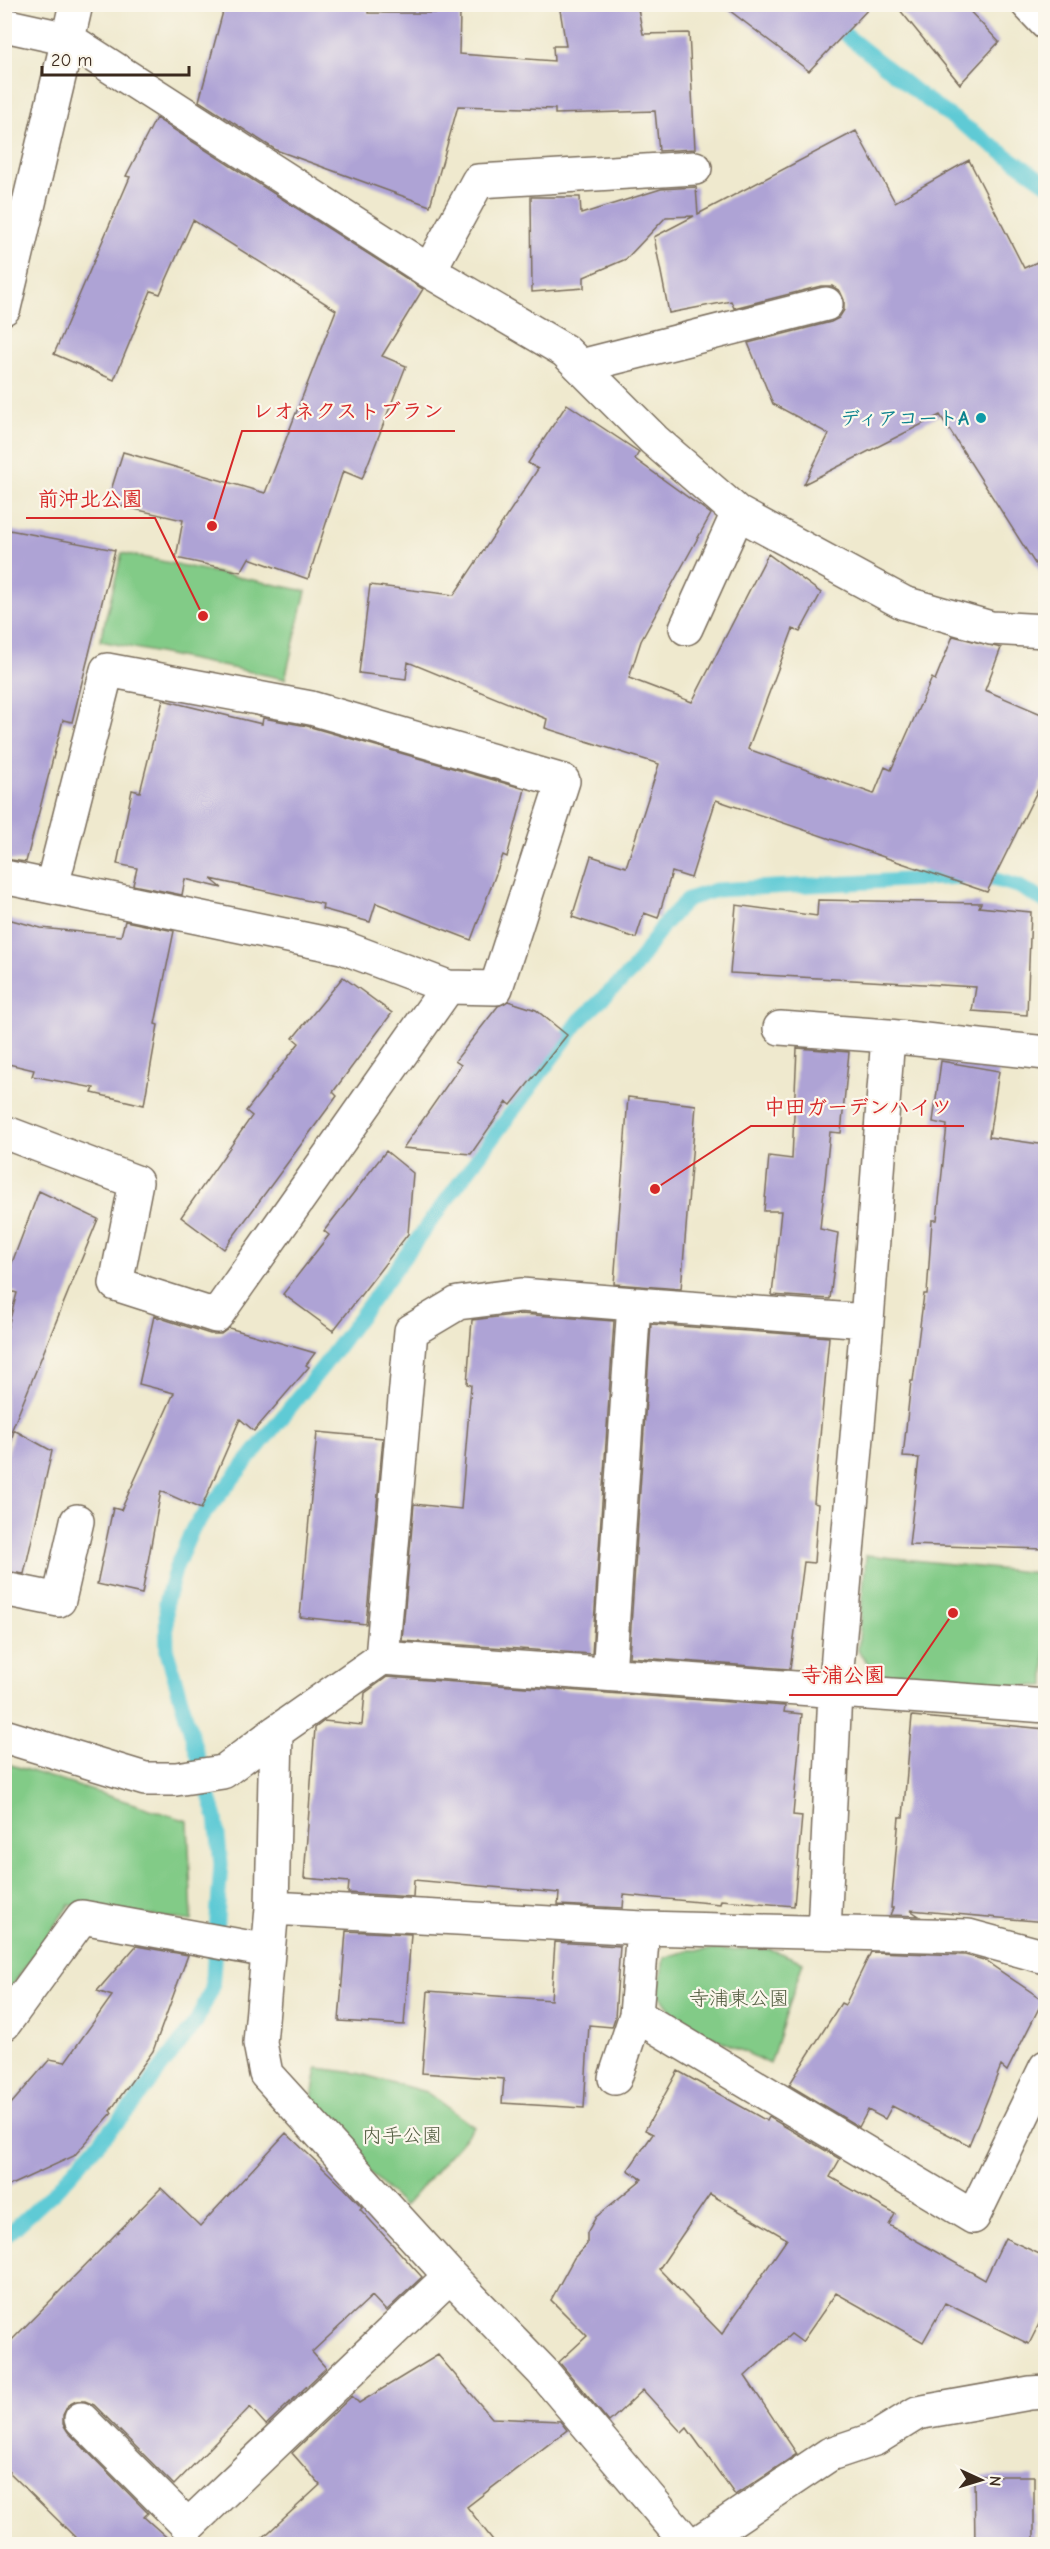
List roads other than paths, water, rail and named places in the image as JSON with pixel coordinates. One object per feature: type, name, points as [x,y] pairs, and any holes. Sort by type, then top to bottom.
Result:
[{"type":"street","points":[[4,308],[76,4]]},
{"type":"street","points":[[1028,4],[1046,23]]},
{"type":"street","points":[[4,25],[68,39],[429,271],[565,351],[654,440],[738,513],[904,603],[991,628],[1046,631]]},
{"type":"street","points":[[429,271],[478,181],[695,168]]},
{"type":"street","points":[[581,366],[826,304]]},
{"type":"street","points":[[686,628],[738,513]]},
{"type":"street","points":[[4,876],[342,947],[448,987],[496,988],[563,781],[311,708],[107,670],[52,886]]},
{"type":"street","points":[[4,1132],[136,1182],[116,1284],[216,1316],[448,987]]},
{"type":"street","points":[[780,1028],[888,1036],[1046,1053]]},
{"type":"street","points":[[824,1932],[835,1692],[867,1321],[888,1036]]},
{"type":"street","points":[[382,1659],[411,1332],[458,1303],[521,1295],[867,1321]]},
{"type":"street","points":[[609,1674],[634,1304]]},
{"type":"street","points":[[4,1588],[59,1600],[77,1521]]},
{"type":"street","points":[[4,1736],[145,1779],[176,1779],[223,1772],[276,1732],[382,1659],[1046,1706]]},
{"type":"street","points":[[276,1732],[272,1908],[255,1949],[263,2058],[450,2276],[542,2371],[688,2544]]},
{"type":"street","points":[[272,1908],[643,1928],[968,1936],[1046,1957]]},
{"type":"street","points":[[4,2024],[82,1917],[255,1949]]},
{"type":"street","points":[[615,2078],[636,2015],[643,1928]]},
{"type":"street","points":[[636,2015],[974,2217],[1046,2067]]},
{"type":"street","points":[[81,2419],[188,2526],[450,2276]]},
{"type":"street","points":[[696,2544],[830,2454],[875,2439],[917,2413],[1046,2392]]},
{"type":"waterway","points":[[830,22],[923,97],[1046,183]]},
{"type":"waterway","points":[[4,2238],[56,2190],[133,2105],[196,2022],[212,1989],[221,1864],[216,1818],[167,1652],[166,1602],[176,1567],[193,1528],[325,1364],[580,1020],[633,970],[664,924],[688,899],[716,890],[981,876],[1018,886],[1046,902]]},
{"type":"place","name":"ディアコートA","points":[[981,418]]},
{"type":"place","name":"レオネクストブラン","points":[[212,526]]},
{"type":"place","name":"前沖北公園","points":[[203,616]]},
{"type":"place","name":"中田ガーデンハイツ","points":[[655,1189]]},
{"type":"place","name":"寺浦公園","points":[[953,1613]]},
{"type":"park label","name":"寺浦東公園","points":[[739,1998]]},
{"type":"park label","name":"内手公園","points":[[402,2135]]}]
